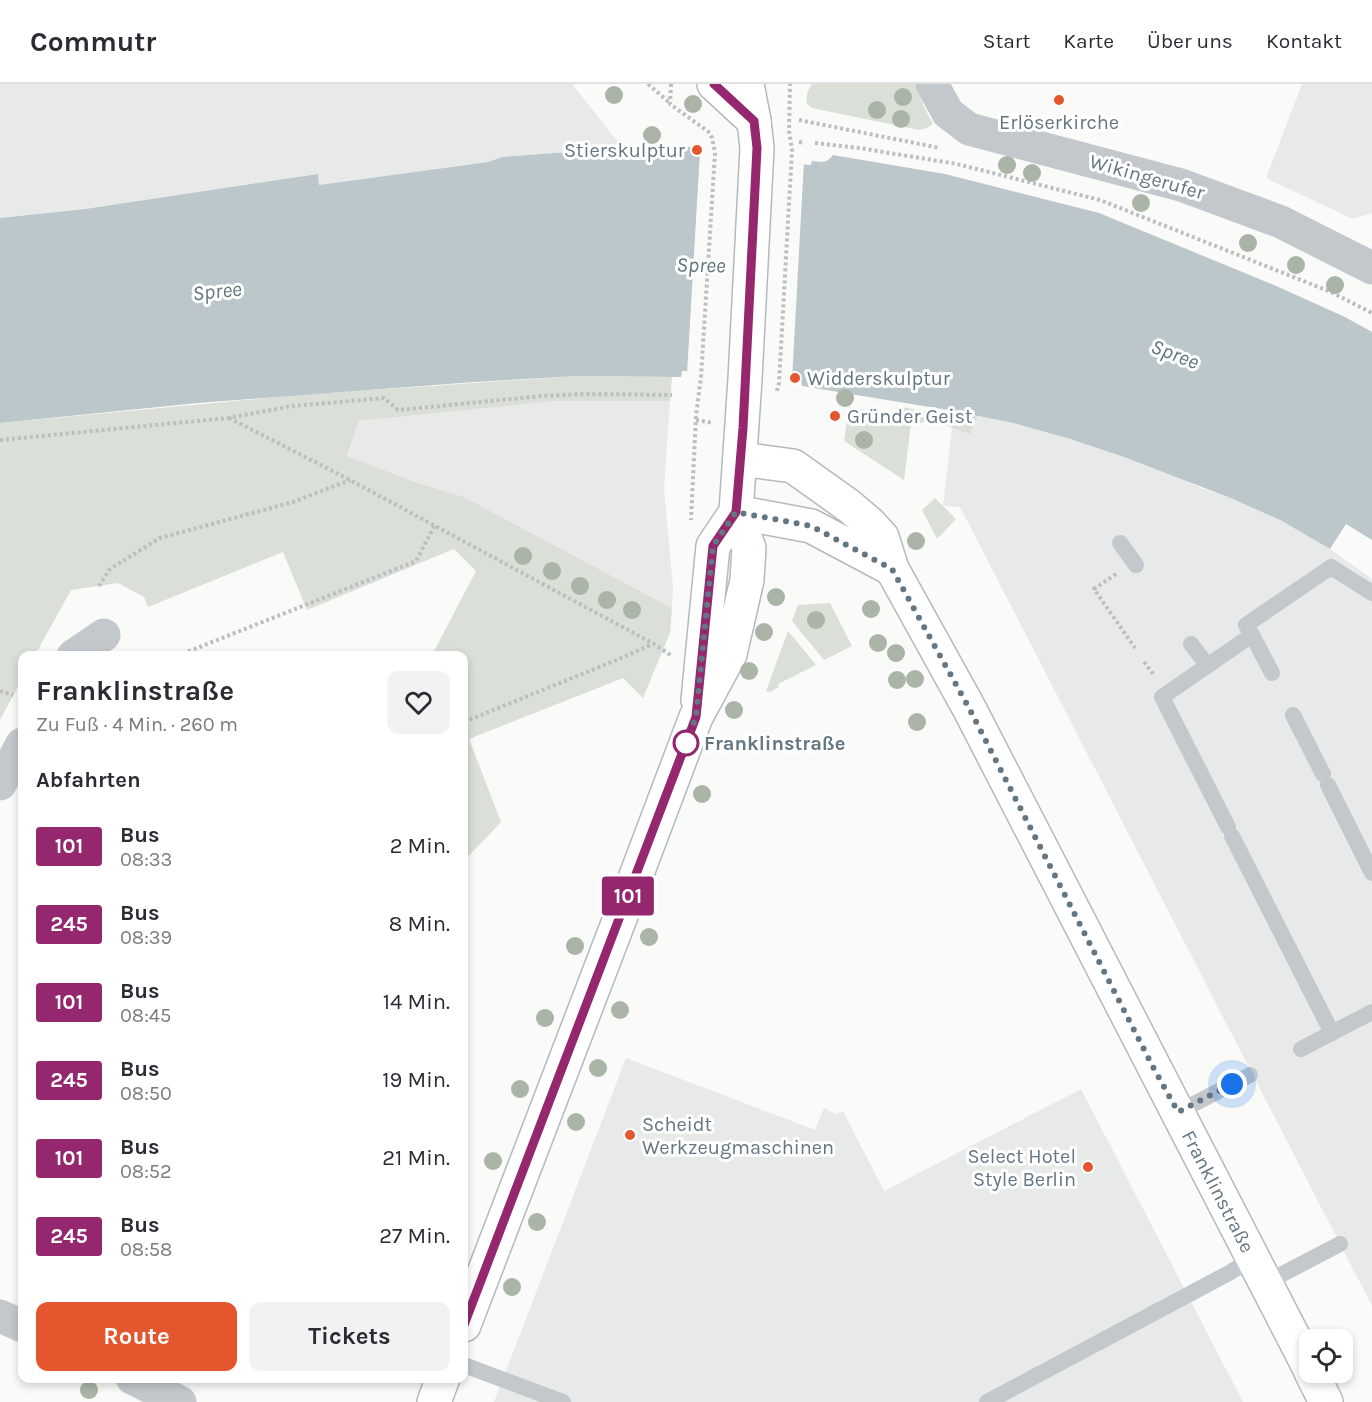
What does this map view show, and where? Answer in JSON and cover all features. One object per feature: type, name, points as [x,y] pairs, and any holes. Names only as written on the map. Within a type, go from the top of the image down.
[{"type":"main road","points":[[714,84],[756,135]]},
{"type":"main road","points":[[468,1315],[696,717],[730,654],[747,580],[749,548],[736,512],[741,459],[756,135],[747,84]]},
{"type":"main road","name":"Franklinstraße","points":[[741,459],[794,466],[849,506],[882,537],[892,569],[969,708],[1299,1349]]},
{"type":"main road","points":[[736,512],[811,526],[892,569]]},
{"type":"main road","points":[[434,1402],[441,1383]]},
{"type":"main road","name":"Franklinstraße","points":[[1316,1383],[1326,1402]]},
{"type":"street","name":"Wikingerufer","points":[[932,84],[948,113],[969,129],[1181,185],[1281,222],[1372,268]]},
{"type":"street","points":[[80,651],[104,635]]},
{"type":"street","points":[[0,784],[18,751]]},
{"type":"street","points":[[0,1316],[18,1324]]},
{"type":"street","points":[[142,1383],[180,1402]]},
{"type":"lane","points":[[1120,543],[1135,563]]},
{"type":"lane","points":[[1272,673],[1246,625],[1331,567],[1372,593]]},
{"type":"lane","points":[[1252,635],[1162,697],[1332,1033]]},
{"type":"lane","points":[[1191,644],[1207,665]]},
{"type":"lane","points":[[1293,716],[1372,873]]},
{"type":"lane","points":[[1301,1049],[1372,1012]]},
{"type":"lane","points":[[1178,1112],[1250,1075]]},
{"type":"lane","points":[[987,1402],[1229,1273],[1259,1271],[1340,1244]]},
{"type":"lane","points":[[468,1366],[563,1402]]},
{"type":"path","points":[[648,84],[670,104],[710,133],[715,147],[701,377],[696,420],[691,531]]},
{"type":"path","points":[[670,104],[671,84]]},
{"type":"path","points":[[779,383],[792,150],[789,131],[790,84]]},
{"type":"path","points":[[681,111],[689,110]]},
{"type":"path","points":[[799,120],[950,150]]},
{"type":"path","points":[[799,142],[805,142]]},
{"type":"path","points":[[815,143],[957,164],[1100,200],[1331,292],[1372,313]]},
{"type":"path","points":[[0,440],[228,418],[293,406],[384,398],[398,410],[542,396],[672,395]]},
{"type":"path","points":[[228,418],[435,525],[654,644],[672,657]]},
{"type":"path","points":[[696,420],[704,421]]},
{"type":"path","points":[[99,586],[110,569],[160,538],[293,502],[350,480]]},
{"type":"path","points":[[190,651],[416,561],[435,525]]},
{"type":"path","points":[[1135,563],[1094,589],[1135,648]]},
{"type":"path","points":[[468,720],[654,644]]},
{"type":"path","points":[[0,691],[13,695]]},
{"type":"shaded area","points":[[0,84],[572,84],[623,148],[502,157],[488,162],[319,185],[317,174],[85,209],[0,218]]},
{"type":"shaded area","points":[[812,84],[915,84],[933,124],[919,130],[812,108],[807,104],[807,98]]},
{"type":"shaded area","points":[[1302,84],[1372,84],[1372,213],[1353,219],[1266,178]]},
{"type":"shaded area","points":[[577,376],[672,377],[670,401],[556,401],[359,421],[347,456],[412,481],[464,497],[672,608],[670,633],[643,698],[623,678],[469,739],[501,822],[468,857],[468,651],[434,651],[476,571],[454,549],[307,610],[283,552],[148,607],[144,597],[118,583],[71,590],[37,651],[18,651],[18,686],[0,720],[0,423],[298,395]]},
{"type":"shaded area","points":[[556,401],[670,401],[664,488],[673,588],[672,608],[464,497],[347,457],[359,421]]},
{"type":"shaded area","points":[[897,406],[953,417],[954,411],[977,416],[970,434],[934,421],[911,424],[904,480],[844,441],[849,407],[895,415]]},
{"type":"shaded area","points":[[954,411],[1013,423],[1069,439],[1124,457],[1233,499],[1282,521],[1330,549],[1372,579],[1372,1306],[960,507],[943,506]]},
{"type":"shaded area","points":[[935,498],[956,519],[937,539],[922,510]]},
{"type":"shaded area","points":[[830,603],[852,646],[824,660],[792,621],[798,605]]},
{"type":"shaded area","points":[[788,631],[816,665],[778,684],[779,687],[770,692],[766,691]]},
{"type":"shaded area","points":[[626,1058],[815,1130],[824,1108],[836,1114],[843,1111],[884,1191],[1081,1089],[1243,1402],[494,1402]]},
{"type":"water","name":"Spree","points":[[625,145],[693,147],[694,154],[811,165],[812,161],[826,161],[833,155],[945,174],[1099,213],[1274,285],[1345,317],[1372,332],[1372,540],[1346,524],[1330,549],[1282,521],[1233,499],[1070,439],[1013,423],[954,411],[802,386],[801,377],[682,371],[681,377],[577,376],[198,403],[0,423],[0,218],[85,209],[318,174],[319,185],[488,162],[502,157],[623,148]]},
{"type":"pier","points":[[700,151],[804,161],[792,380],[687,374]]},
{"type":"bus line","name":"101","points":[[468,1315],[696,717],[713,546],[736,512],[743,428],[757,148],[754,121],[714,84]]},
{"type":"place","name":"Erlöserkirche","points":[[1059,100]]},
{"type":"place","name":"Stierskulptur","points":[[697,150]]},
{"type":"place","name":"Widderskulptur","points":[[795,378]]},
{"type":"place","name":"Gründer Geist","points":[[835,416]]},
{"type":"place","name":"Franklinstraße","points":[[686,743]]},
{"type":"place","name":"Scheidt Werkzeugmaschinen","points":[[630,1135]]},
{"type":"place","name":"Select Hotel Style Berlin","points":[[1088,1167]]},
{"type":"route","points":[[686,743],[696,717],[713,546],[736,512],[811,526],[892,569],[969,708],[1178,1112],[1232,1084]]}]
